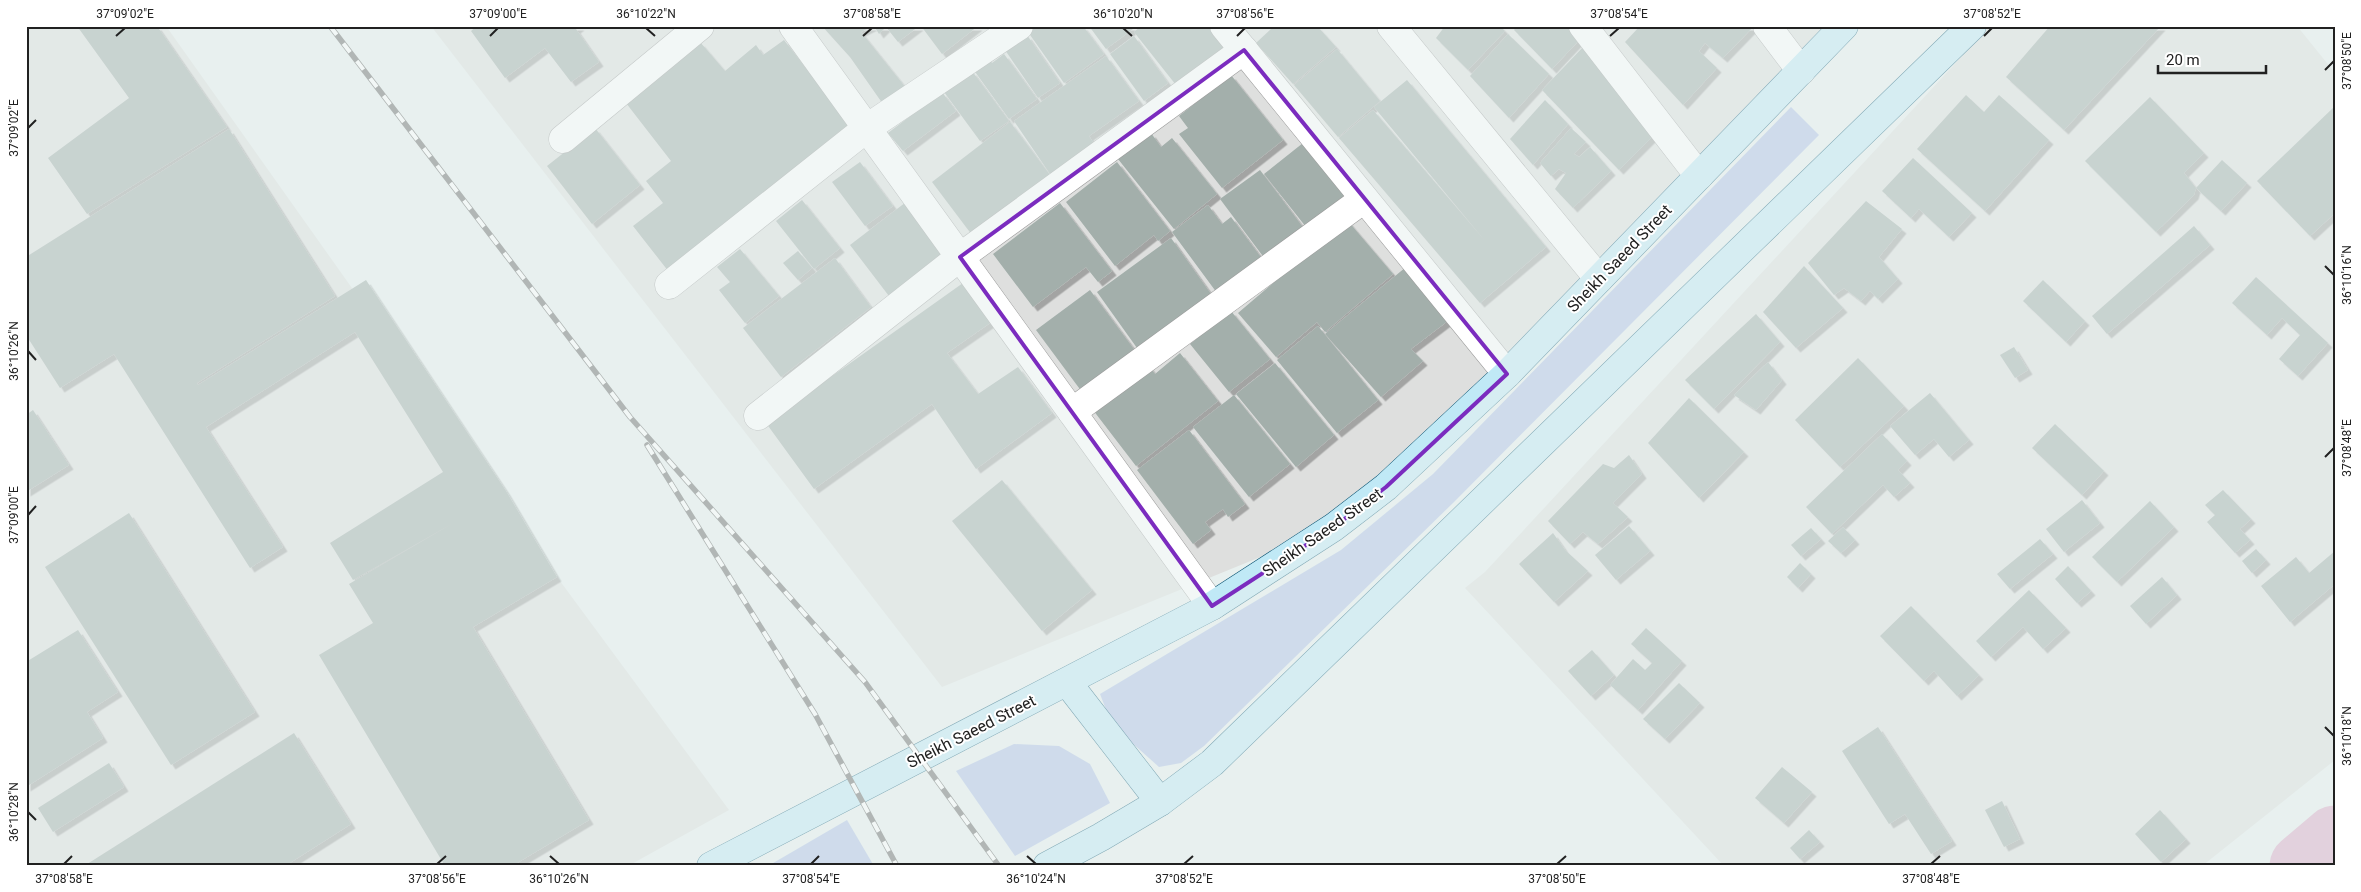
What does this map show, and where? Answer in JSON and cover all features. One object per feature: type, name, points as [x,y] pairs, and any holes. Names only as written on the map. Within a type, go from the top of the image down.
[{"type":"main road","name":"Sheikh Saeed Street","points":[[711,866],[1212,606],[1334,527],[1386,487],[1507,374],[1844,26]]},
{"type":"main road","points":[[1047,866],[1101,838],[1160,802],[1220,756],[1972,26]]},
{"type":"main road","points":[[1067,682],[1160,802]]},
{"type":"street","points":[[563,139],[700,26]]},
{"type":"street","points":[[794,26],[1212,606]]},
{"type":"street","points":[[669,285],[867,128],[1019,26]]},
{"type":"street","points":[[1224,26],[1507,374]]},
{"type":"street","points":[[1391,26],[1598,279]]},
{"type":"street","points":[[1584,26],[1699,176]]},
{"type":"street","points":[[1767,26],[1801,71]]},
{"type":"street","points":[[758,416],[960,257],[1244,50]]},
{"type":"street","points":[[1072,412],[1364,199]]},
{"type":"highlighted area","points":[[1244,50],[1507,374],[1386,487],[1334,527],[1212,606],[960,257]]},
{"type":"shaded area","points":[[26,26],[166,26],[557,577],[729,810],[628,866],[26,866]]},
{"type":"shaded area","points":[[431,26],[1846,26],[1334,527],[942,687]]},
{"type":"shaded area","points":[[1990,26],[2297,26],[2335,73],[2335,760],[2202,866],[1724,866],[1465,588],[1485,572]]},
{"type":"shaded area","points":[[1791,107],[1819,135],[1454,502],[1204,746],[1181,763],[1159,767],[1112,725],[1100,694],[1341,550],[1433,474]]},
{"type":"shaded area","points":[[1014,744],[1059,746],[1090,764],[1110,803],[1015,856],[956,771]]},
{"type":"shaded area","points":[[847,820],[874,866],[768,866]]},
{"type":"building","points":[[77,26],[157,26],[227,127],[87,214],[48,158],[129,98]]},
{"type":"building","points":[[477,26],[580,26],[576,29],[599,62],[571,82],[545,48],[505,78],[471,31]]},
{"type":"building","points":[[822,26],[873,26],[861,32],[906,88],[885,107],[850,57]]},
{"type":"building","points":[[874,26],[919,26],[898,42],[886,27],[879,34]]},
{"type":"building","points":[[921,26],[978,26],[942,54]]},
{"type":"building","points":[[1037,26],[1083,26],[1104,54],[1064,83],[1028,32]]},
{"type":"building","points":[[1089,26],[1137,26],[1106,49]]},
{"type":"building","points":[[1141,26],[1211,26],[1227,46],[1176,85],[1134,32]]},
{"type":"building","points":[[1274,26],[1317,26],[1336,47],[1293,84],[1256,43]]},
{"type":"building","points":[[1445,26],[1500,26],[1505,31],[1468,70],[1436,38]]},
{"type":"building","points":[[1517,26],[1576,26],[1583,36],[1552,69],[1514,30]]},
{"type":"building","points":[[1640,26],[1754,26],[1723,58],[1705,43],[1699,51],[1717,68],[1683,105],[1625,42]]},
{"type":"building","points":[[2050,26],[2161,26],[2064,130],[2006,77]]},
{"type":"building","points":[[1508,34],[1549,74],[1509,118],[1470,76]]},
{"type":"building","points":[[1027,35],[1060,83],[1038,98],[1005,50]]},
{"type":"building","points":[[1134,36],[1168,83],[1144,101],[1110,54]]},
{"type":"building","points":[[784,40],[852,128],[669,272],[633,226],[663,203],[646,181],[671,161],[626,103],[700,42],[725,71],[756,45],[763,55]]},
{"type":"building","points":[[1584,46],[1656,133],[1619,170],[1542,90]]},
{"type":"building","points":[[1337,49],[1380,101],[1338,137],[1294,85]]},
{"type":"building","points":[[1004,54],[1037,99],[1009,119],[973,69],[989,58],[992,63]]},
{"type":"building","points":[[1106,56],[1139,101],[1089,136],[1094,144],[1050,174],[1014,121]]},
{"type":"building","points":[[972,71],[1009,121],[980,141],[944,92]]},
{"type":"building","points":[[1231,75],[1283,140],[1222,188],[1179,134],[1188,128],[1179,116]]},
{"type":"building","points":[[1407,80],[1546,247],[1480,303],[1339,138],[1373,110],[1486,242],[1374,107]]},
{"type":"building","points":[[942,92],[956,111],[903,151],[888,133]]},
{"type":"building","points":[[1966,95],[1984,112],[1999,95],[2049,140],[1985,211],[1917,149]]},
{"type":"building","points":[[2150,97],[2204,153],[2184,173],[2196,188],[2194,195],[2156,232],[2085,161]]},
{"type":"building","points":[[1545,100],[1568,124],[1533,165],[1510,139]]},
{"type":"building","points":[[2335,106],[2335,213],[2310,236],[2257,181]]},
{"type":"building","points":[[1010,122],[1050,175],[972,235],[932,182]]},
{"type":"building","points":[[595,128],[640,185],[592,224],[547,166]]},
{"type":"building","points":[[1571,128],[1586,142],[1574,154],[1579,157],[1590,147],[1611,171],[1573,208],[1555,189],[1566,173],[1559,169],[1551,176],[1540,163]]},
{"type":"building","points":[[229,129],[335,296],[197,383],[198,385],[366,280],[506,491],[557,577],[473,627],[589,820],[512,866],[445,866],[319,655],[373,623],[349,584],[455,522],[353,580],[330,543],[443,472],[355,332],[206,427],[283,547],[250,568],[114,354],[60,388],[26,335],[26,257]]},
{"type":"building","points":[[1151,133],[1161,147],[1172,138],[1217,194],[1174,229],[1118,159]]},
{"type":"building","points":[[1303,143],[1349,202],[1310,232],[1264,174]]},
{"type":"building","points":[[1913,158],[1972,213],[1949,237],[1919,209],[1911,218],[1882,191]]},
{"type":"building","points":[[2222,160],[2247,183],[2221,211],[2196,188]]},
{"type":"building","points":[[860,162],[893,206],[865,226],[832,182]]},
{"type":"building","points":[[1117,162],[1170,231],[1158,241],[1154,235],[1115,266],[1066,202]]},
{"type":"building","points":[[1260,170],[1305,230],[1265,259],[1220,199]]},
{"type":"building","points":[[910,199],[951,254],[892,300],[850,245]]},
{"type":"building","points":[[802,200],[840,248],[814,269],[776,221]]},
{"type":"building","points":[[1866,201],[1902,229],[1879,257],[1898,279],[1878,299],[1870,291],[1861,301],[1844,288],[1834,295],[1808,263]]},
{"type":"building","points":[[1060,203],[1112,271],[1098,282],[1086,267],[1033,307],[993,254]]},
{"type":"building","points":[[1208,205],[1222,224],[1231,217],[1263,260],[1217,293],[1172,232]]},
{"type":"building","points":[[1347,220],[1393,274],[1325,332],[1317,322],[1276,357],[1238,313]]},
{"type":"building","points":[[2194,226],[2210,245],[2107,334],[2092,316]]},
{"type":"building","points":[[1171,238],[1211,294],[1137,348],[1097,292]]},
{"type":"building","points":[[740,249],[779,296],[745,323],[719,290],[730,282],[717,267]]},
{"type":"building","points":[[798,251],[812,268],[798,280],[783,263]]},
{"type":"building","points":[[835,258],[871,307],[781,377],[743,328]]},
{"type":"building","points":[[1804,266],[1843,308],[1796,348],[1763,312]]},
{"type":"building","points":[[1406,267],[1449,320],[1411,349],[1423,361],[1381,397],[1325,334]]},
{"type":"building","points":[[2256,277],[2328,343],[2298,376],[2279,359],[2300,335],[2282,318],[2267,335],[2232,303]]},
{"type":"building","points":[[2043,280],[2085,321],[2066,342],[2023,301]]},
{"type":"building","points":[[963,283],[990,323],[947,353],[978,394],[1018,367],[1052,413],[976,469],[932,404],[814,489],[766,423]]},
{"type":"building","points":[[1090,290],[1136,352],[1082,392],[1036,330]]},
{"type":"building","points":[[1231,311],[1270,359],[1229,392],[1190,344]]},
{"type":"building","points":[[1756,314],[1780,342],[1714,409],[1685,380]]},
{"type":"building","points":[[1318,326],[1378,400],[1337,433],[1277,360]]},
{"type":"building","points":[[2014,347],[2028,370],[2015,378],[2000,355]]},
{"type":"building","points":[[1180,353],[1218,401],[1136,466],[1093,410],[1149,366],[1155,374]]},
{"type":"building","points":[[1858,358],[1904,406],[1840,467],[1795,420]]},
{"type":"building","points":[[1768,362],[1782,380],[1756,410],[1734,395]]},
{"type":"building","points":[[1275,363],[1334,435],[1296,467],[1236,394]]},
{"type":"building","points":[[1930,393],[1969,440],[1949,457],[1934,439],[1915,455],[1890,426]]},
{"type":"building","points":[[1234,395],[1290,464],[1249,497],[1193,427]]},
{"type":"building","points":[[1689,398],[1744,452],[1699,498],[1648,443]]},
{"type":"building","points":[[33,410],[69,465],[26,492],[26,415]]},
{"type":"building","points":[[2055,424],[2104,471],[2082,495],[2032,448]]},
{"type":"building","points":[[1189,430],[1245,504],[1228,517],[1223,509],[1205,522],[1211,530],[1193,544],[1137,470]]},
{"type":"building","points":[[1882,434],[1907,461],[1898,470],[1910,483],[1894,497],[1883,485],[1832,534],[1806,507]]},
{"type":"building","points":[[1629,455],[1642,474],[1613,503],[1628,517],[1598,544],[1583,532],[1570,544],[1548,521],[1603,464],[1614,468]]},
{"type":"building","points":[[1002,480],[1092,590],[1042,631],[952,521]]},
{"type":"building","points":[[2223,490],[2251,519],[2240,529],[2250,540],[2235,553],[2207,522],[2215,515],[2205,505]]},
{"type":"building","points":[[2082,500],[2100,523],[2064,552],[2046,529]]},
{"type":"building","points":[[2150,501],[2174,527],[2117,582],[2092,557]]},
{"type":"building","points":[[129,513],[255,712],[171,765],[45,567]]},
{"type":"building","points":[[1629,526],[1650,551],[1616,580],[1595,555]]},
{"type":"building","points":[[1843,527],[1855,540],[1841,553],[1828,541]]},
{"type":"building","points":[[1811,528],[1821,539],[1801,556],[1791,545]]},
{"type":"building","points":[[1553,533],[1565,550],[1588,571],[1554,602],[1519,564]]},
{"type":"building","points":[[2040,539],[2053,554],[2010,589],[1997,574]]},
{"type":"building","points":[[2256,549],[2266,560],[2252,573],[2242,561]]},
{"type":"building","points":[[2335,551],[2335,584],[2290,622],[2261,586],[2296,557],[2309,573]]},
{"type":"building","points":[[1800,563],[1811,574],[1798,588],[1787,577]]},
{"type":"building","points":[[2068,566],[2091,591],[2077,603],[2055,579]]},
{"type":"building","points":[[2162,577],[2177,595],[2146,624],[2130,606]]},
{"type":"building","points":[[2029,590],[2066,628],[2043,649],[2023,627],[1991,657],[1976,641]]},
{"type":"building","points":[[1911,606],[1979,675],[1957,696],[1934,671],[1924,681],[1880,636]]},
{"type":"building","points":[[1646,628],[1682,661],[1638,710],[1610,685],[1633,659],[1645,670],[1652,663],[1631,644]]},
{"type":"building","points":[[78,630],[118,692],[87,712],[103,738],[26,787],[26,662]]},
{"type":"building","points":[[1592,650],[1614,675],[1591,696],[1568,671]]},
{"type":"building","points":[[1679,683],[1700,703],[1665,739],[1643,719]]},
{"type":"building","points":[[1878,727],[1952,841],[1931,854],[1905,814],[1889,824],[1842,751]]},
{"type":"building","points":[[294,733],[351,824],[285,866],[84,866]]},
{"type":"building","points":[[109,763],[124,787],[53,832],[38,808]]},
{"type":"building","points":[[1782,767],[1812,792],[1784,823],[1755,798]]},
{"type":"building","points":[[2002,801],[2020,839],[2004,847],[1985,810]]},
{"type":"building","points":[[2160,810],[2186,839],[2161,862],[2135,834]]},
{"type":"building","points":[[1809,830],[1820,842],[1800,859],[1790,848]]},
{"type":"waterway","points":[[2302,866],[2335,838]]},
{"type":"railway","points":[[330,26],[630,417],[865,682],[999,866]]},
{"type":"railway","points":[[647,445],[815,714],[897,866]]}]
